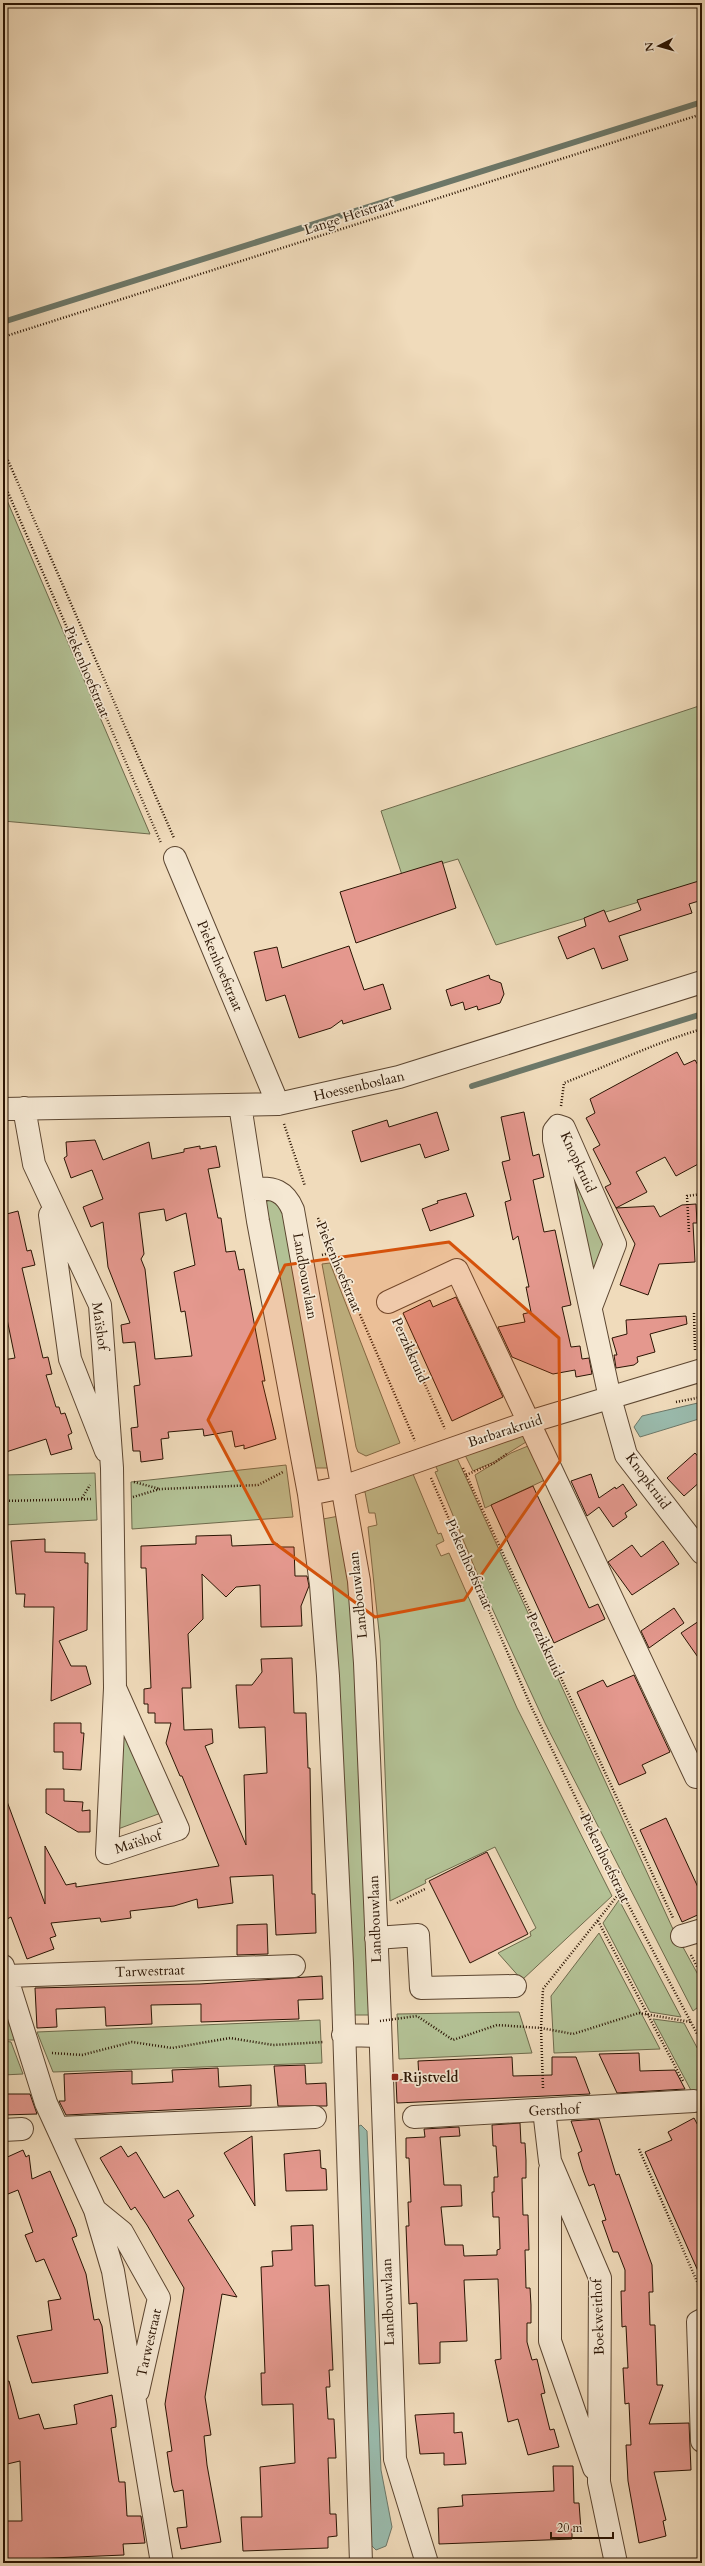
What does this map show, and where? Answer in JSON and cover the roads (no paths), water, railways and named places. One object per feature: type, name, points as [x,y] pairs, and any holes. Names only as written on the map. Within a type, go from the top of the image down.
[{"type":"street","name":"Piekenhoefstraat","points":[[175,858],[278,1104]]},
{"type":"street","name":"Hoessenboslaan","points":[[3,1109],[278,1104],[399,1077],[702,982]]},
{"type":"street","points":[[240,1105],[253,1189],[309,1494],[321,1585],[328,1676],[344,2040],[361,2563]]},
{"type":"street","name":"Maïshof","points":[[24,1108],[34,1164],[100,1305],[113,1501],[115,1688],[107,1852],[178,1830],[115,1688]]},
{"type":"street","name":"Knopkruid","points":[[591,1307],[615,1244],[564,1128],[558,1126],[554,1132],[554,1140],[610,1398],[626,1455],[702,1554]]},
{"type":"street","name":"Landbouwlaan","points":[[253,1189],[276,1189],[288,1199],[293,1210],[359,1581],[365,1662],[380,2028],[395,2458],[426,2563]]},
{"type":"street","name":"Maïshof","points":[[48,1194],[70,1360],[112,1468]]},
{"type":"street","name":"Perzikkruid","points":[[388,1302],[457,1270],[696,1777]]},
{"type":"street","name":"Barbarakruid","points":[[309,1494],[343,1487],[422,1458],[529,1422],[699,1371]]},
{"type":"street","points":[[376,1938],[418,1935],[421,1988],[515,1986]]},
{"type":"street","name":"Tarwestraat","points":[[162,2563],[113,2271],[95,2210],[59,2128],[46,2103],[5,1971],[294,1966]]},
{"type":"street","points":[[344,2040],[380,2028]]},
{"type":"street","name":"Gersthof","points":[[414,2117],[694,2101]]},
{"type":"street","name":"Boekweithof","points":[[544,2110],[550,2161],[550,2341],[599,2482],[616,2563]]},
{"type":"street","points":[[59,2128],[315,2117]]},
{"type":"street","name":"Boekweithof","points":[[550,2161],[600,2278],[599,2482]]},
{"type":"street","name":"Tarwestraat","points":[[95,2210],[122,2232],[159,2298],[136,2401]]},
{"type":"street","points":[[702,2320],[698,2322],[702,2441]]},
{"type":"waterway","points":[[3,322],[702,102]]},
{"type":"waterway","points":[[472,1086],[702,1014]]},
{"type":"place","name":"Rijstveld","points":[[395,2077]]}]
